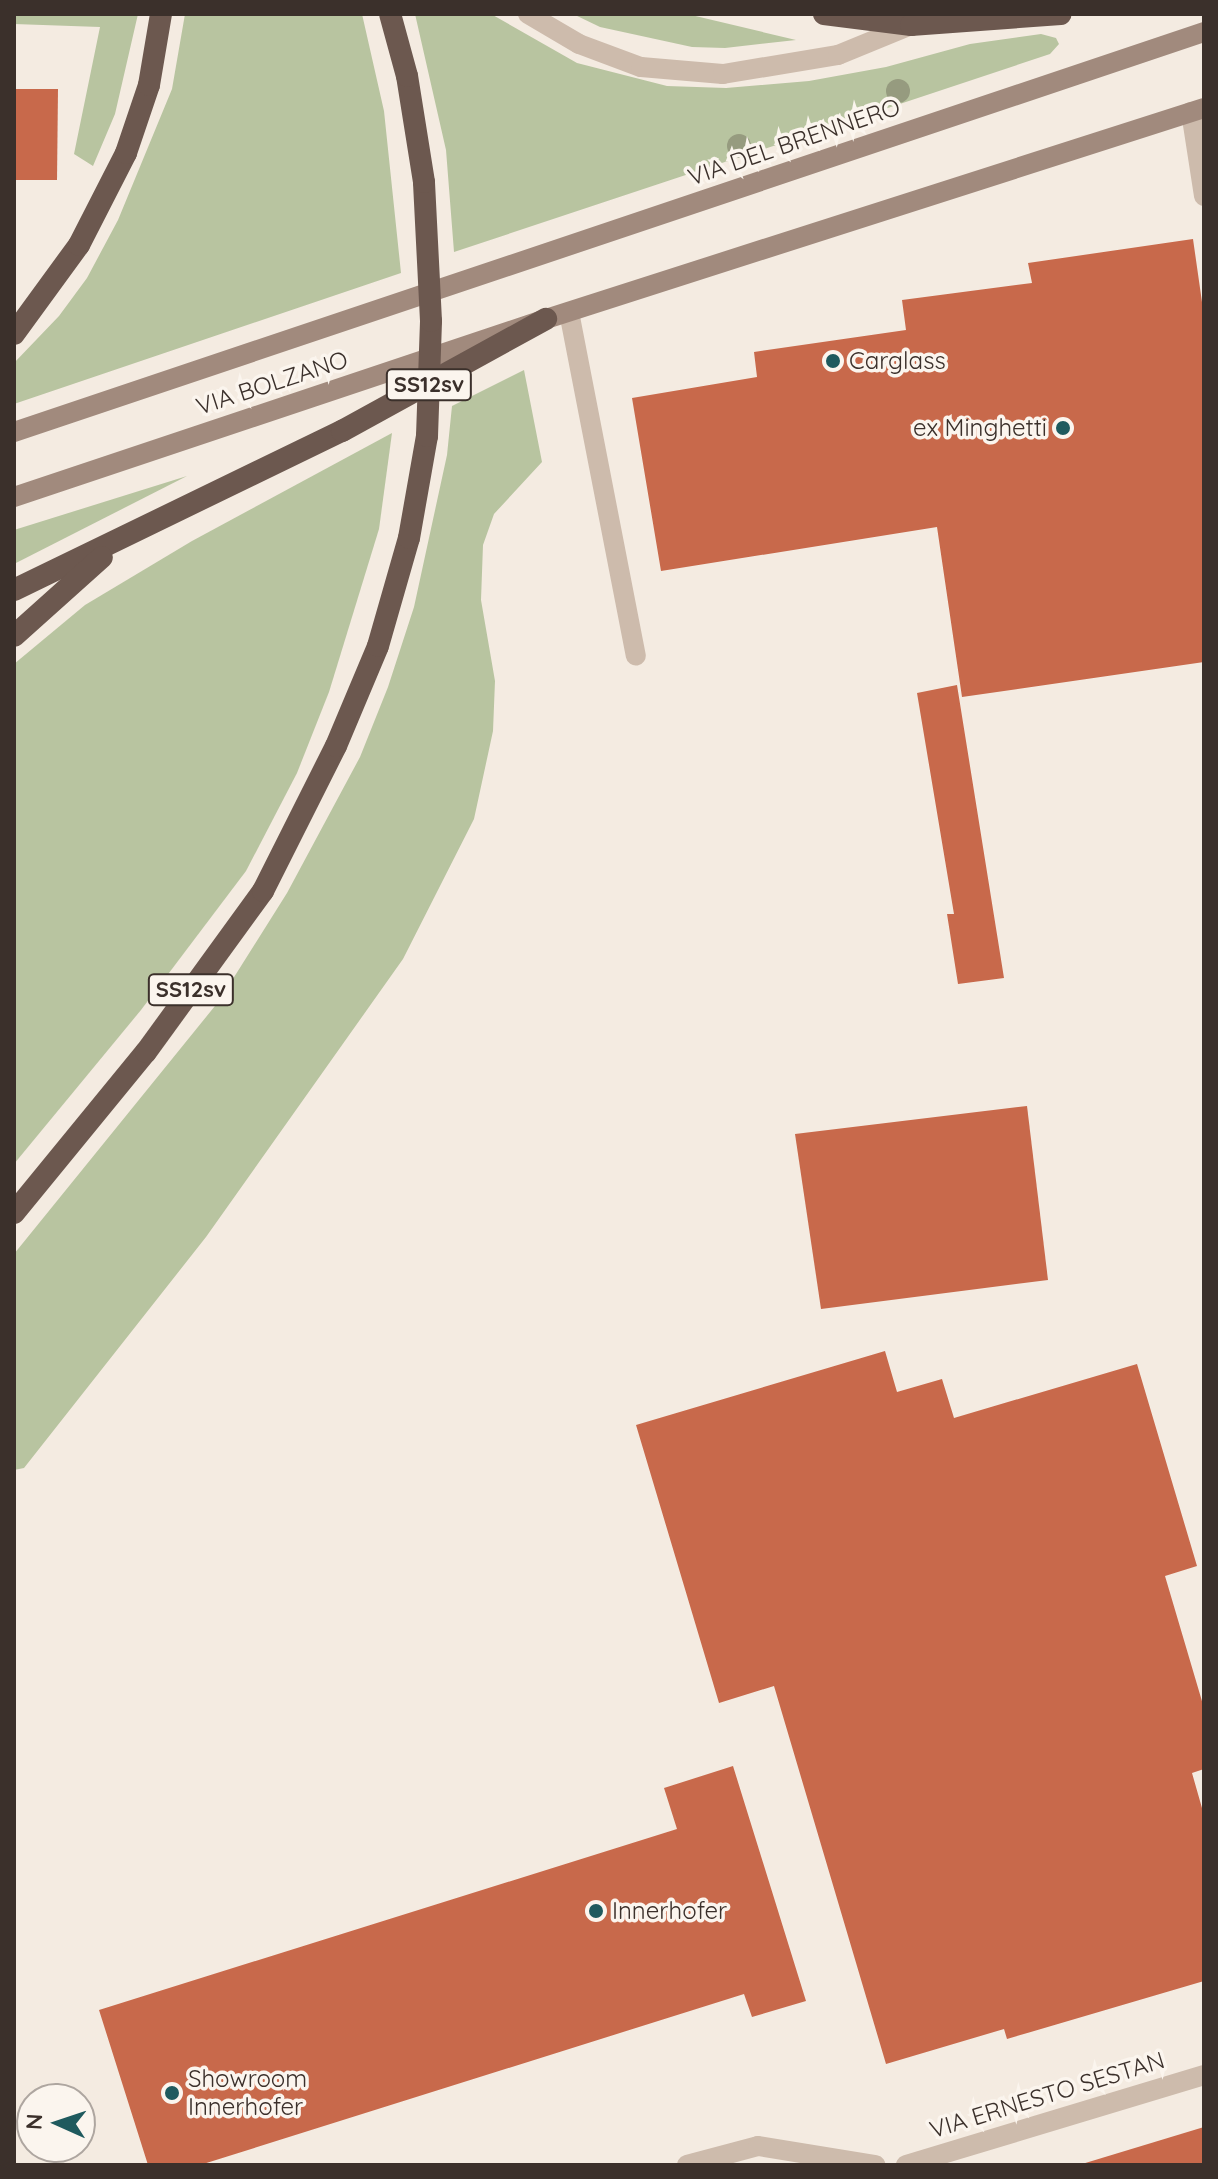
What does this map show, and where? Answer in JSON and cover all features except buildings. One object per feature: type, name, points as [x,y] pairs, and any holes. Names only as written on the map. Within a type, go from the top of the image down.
[{"type":"highway","points":[[14,334],[79,245],[126,153],[149,85],[161,14]]},
{"type":"highway","name":"SS12sv","points":[[14,1213],[146,1052],[263,891],[336,746],[378,646],[409,538],[427,436],[431,321],[424,182],[407,76],[390,14]]},
{"type":"highway","points":[[824,14],[911,25],[1061,14]]},
{"type":"highway","name":"SS12sv","points":[[14,590],[342,431],[546,319]]},
{"type":"highway","name":"SS12sv","points":[[14,636],[121,540]]},
{"type":"main road","name":"VIA DEL BRENNERO","points":[[401,302],[1204,32]]},
{"type":"main road","points":[[546,319],[1198,110]]},
{"type":"main road","name":"VIA BOLZANO","points":[[14,432],[401,302]]},
{"type":"main road","name":"VIA BOLZANO","points":[[14,497],[546,319]]},
{"type":"street","points":[[528,14],[579,44],[641,67],[723,74],[838,55],[911,25]]},
{"type":"street","points":[[1198,110],[1204,196]]},
{"type":"street","points":[[569,312],[636,656]]},
{"type":"street","name":"VIA ERNESTO SESTAN","points":[[906,2165],[1204,2075]]},
{"type":"street","points":[[687,2165],[758,2146],[875,2165]]},
{"type":"green space","points":[[14,14],[138,14],[115,114],[93,166],[74,154],[100,27],[14,24]]},
{"type":"green space","points":[[185,14],[362,14],[384,111],[401,273],[14,404],[14,363],[59,316],[87,278],[118,220],[172,89]]},
{"type":"green space","points":[[415,14],[491,14],[577,63],[667,86],[726,88],[809,81],[886,67],[970,44],[1041,34],[1056,38],[1059,44],[1050,54],[454,252],[446,150]]},
{"type":"green space","points":[[573,14],[687,14],[796,40],[725,48],[692,47],[600,27]]},
{"type":"green space","points":[[524,370],[542,462],[494,514],[483,545],[481,600],[495,681],[493,731],[474,819],[403,959],[206,1237],[24,1468],[14,1470],[14,1254],[219,1001],[287,893],[360,757],[388,687],[414,607],[447,455],[452,406]]},
{"type":"green space","points":[[392,433],[379,529],[329,692],[297,773],[246,871],[141,1010],[14,1164],[14,664],[85,605],[192,541]]},
{"type":"green space","points":[[187,476],[14,564],[14,530]]},
{"type":"place","name":"Carglass","points":[[833,361]]},
{"type":"place","name":"ex Minghetti","points":[[1063,428]]},
{"type":"place","name":"Innerhofer","points":[[596,1911]]},
{"type":"place","name":"Showroom Innerhofer","points":[[172,2093]]}]
